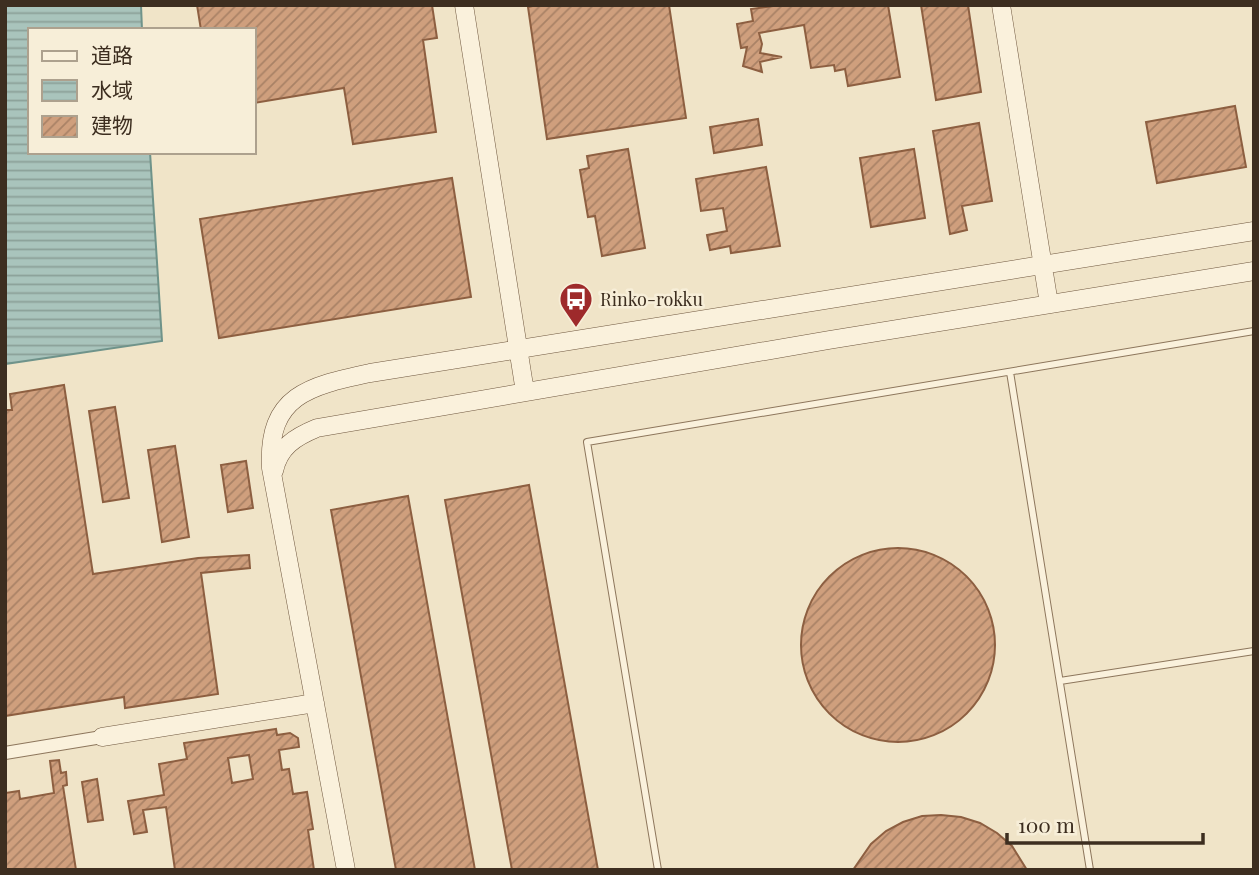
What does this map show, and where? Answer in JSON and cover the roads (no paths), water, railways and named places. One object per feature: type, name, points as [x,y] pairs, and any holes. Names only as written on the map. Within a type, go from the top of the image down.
[{"type":"street","points":[[464,5],[525,392]]},
{"type":"street","points":[[1001,5],[1049,303]]},
{"type":"street","points":[[346,870],[270,450],[273,431],[281,413],[296,398],[317,387],[370,373],[1254,231]]},
{"type":"street","points":[[273,477],[280,453],[301,434],[317,428],[1049,303],[1254,271]]},
{"type":"street","points":[[5,753],[315,703]]},
{"type":"lane","points":[[658,870],[587,442],[1254,331]]},
{"type":"lane","points":[[1010,372],[1090,870]]},
{"type":"lane","points":[[1060,681],[1254,652]]},
{"type":"water","points":[[5,5],[141,5],[142,28],[28,28],[28,154],[150,154],[162,341],[5,364]]},
{"type":"place","name":"Rinko-rokku","points":[[576,329]]}]
